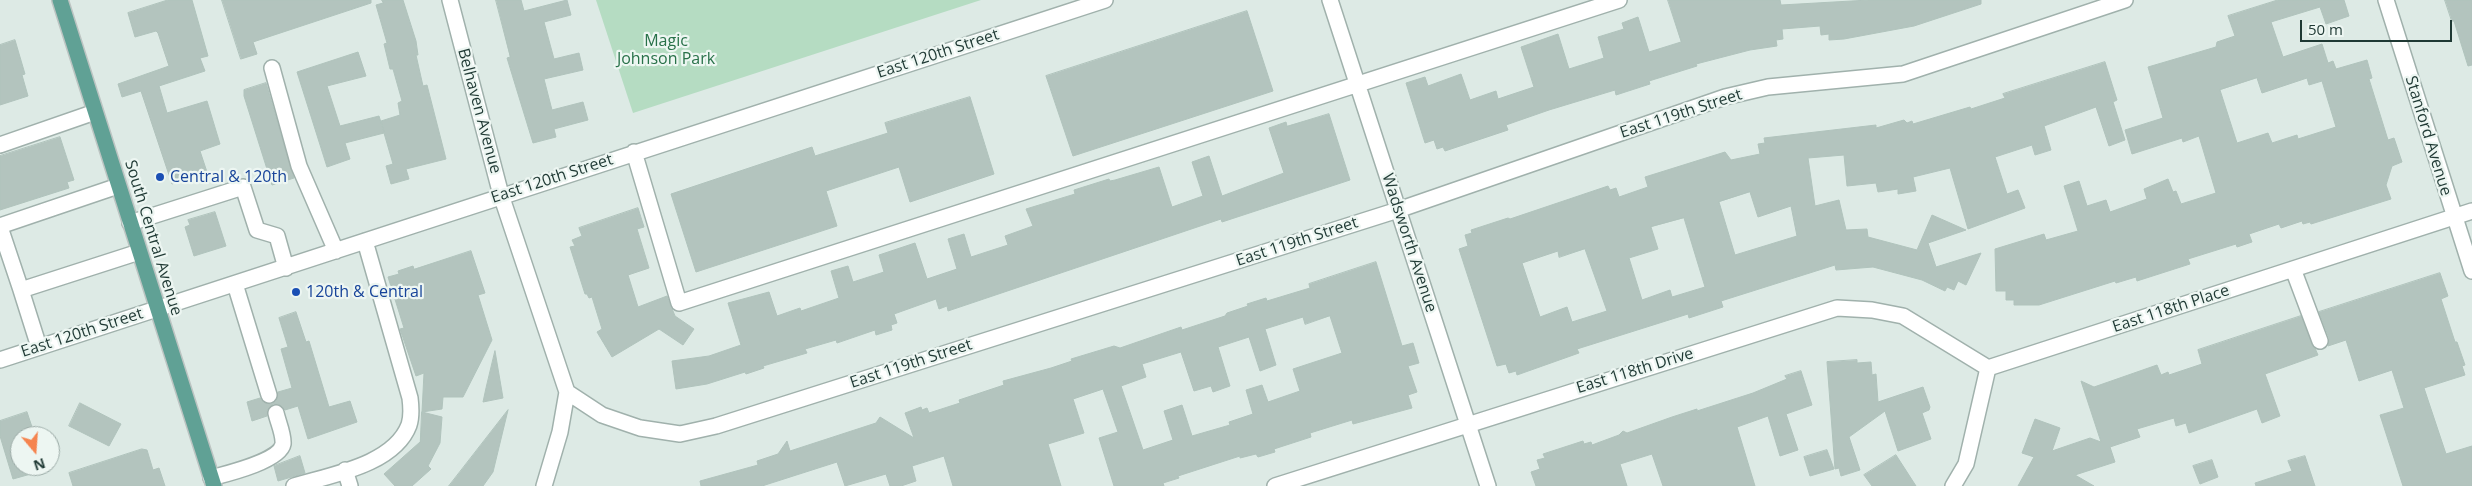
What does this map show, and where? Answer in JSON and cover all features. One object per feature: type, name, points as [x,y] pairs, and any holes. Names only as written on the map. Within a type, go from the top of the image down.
[{"type":"main road","name":"South Central Avenue","points":[[60,0],[212,482]]},
{"type":"street","name":"Belhaven Avenue","points":[[450,0],[501,196],[567,392]]},
{"type":"street","name":"East 120th Street","points":[[0,360],[1105,0]]},
{"type":"street","name":"Wadsworth Avenue","points":[[1330,0],[1488,486]]},
{"type":"street","points":[[634,152],[679,303],[1619,0]]},
{"type":"street","name":"East 119th Street","points":[[567,392],[602,415],[640,428],[680,434],[716,426],[1398,210],[1725,98],[1768,87],[1903,74],[2125,0]]},
{"type":"street","name":"Stanford Avenue","points":[[2386,0],[2453,217],[2472,271]]},
{"type":"street","points":[[272,68],[299,166],[336,251]]},
{"type":"street","points":[[0,145],[95,112]]},
{"type":"street","points":[[39,347],[0,226],[118,186]]},
{"type":"street","points":[[130,223],[243,187],[257,230],[277,236],[286,268]]},
{"type":"street","name":"East 118th Place","points":[[1988,368],[2472,211]]},
{"type":"street","points":[[294,486],[366,464],[383,455],[396,444],[410,423],[410,398],[365,242]]},
{"type":"street","points":[[21,290],[139,252]]},
{"type":"street","points":[[2293,269],[2320,341]]},
{"type":"street","points":[[235,284],[269,395]]},
{"type":"street","name":"East 118th Drive","points":[[1275,486],[1836,308],[1872,310],[1902,316],[1988,368]]},
{"type":"street","points":[[1953,486],[1966,464],[1988,368]]},
{"type":"street","points":[[544,486],[560,432],[567,392]]},
{"type":"street","points":[[212,482],[261,462],[279,452],[283,443],[276,413]]},
{"type":"street","points":[[345,470],[350,486]]},
{"type":"green space","name":"Magic Johnson Park","points":[[596,0],[981,0],[633,113]]},
{"type":"building","points":[[168,0],[192,0],[208,56],[200,58],[205,71],[159,86],[167,113],[207,101],[220,144],[200,151],[207,172],[172,184],[141,91],[122,97],[118,84],[169,66],[158,33],[156,31],[135,37],[128,13]]},
{"type":"building","points":[[222,0],[371,0],[371,3],[253,42],[257,54],[241,59]]},
{"type":"building","points":[[382,0],[403,0],[416,41],[418,55],[416,55],[423,86],[427,85],[446,159],[406,169],[409,179],[391,184],[386,166],[393,164],[384,133],[345,143],[350,159],[327,167],[297,72],[358,52],[366,76],[327,86],[340,126],[379,116],[384,132],[381,121],[400,115],[398,103],[402,101],[393,69],[390,69],[384,44],[387,43],[376,5],[383,3]]},
{"type":"building","points":[[496,0],[521,0],[524,11],[567,0],[571,15],[544,22],[554,59],[579,53],[583,70],[544,79],[552,110],[583,102],[588,120],[554,129],[556,137],[533,143],[507,58],[510,57]]},
{"type":"building","points":[[1668,0],[1780,0],[1781,5],[1869,0],[1981,0],[1981,4],[1914,26],[1844,39],[1829,40],[1829,34],[1821,35],[1820,26],[1782,29],[1783,39],[1776,40],[1777,46],[1750,50],[1696,64],[1697,66],[1649,81],[1650,84],[1616,95],[1615,90],[1549,110],[1506,125],[1508,130],[1445,151],[1443,147],[1437,149],[1434,140],[1425,143],[1406,83],[1425,77],[1428,86],[1461,74],[1470,100],[1496,91],[1498,99],[1534,87],[1521,47],[1558,34],[1569,69],[1604,58],[1598,37],[1624,29],[1622,23],[1638,17],[1649,52],[1681,42]]},
{"type":"building","points":[[2278,0],[2344,0],[2349,16],[2326,24],[2320,7],[2271,22],[2283,57],[2322,44],[2328,63],[2333,61],[2336,69],[2367,60],[2372,78],[2369,79],[2388,140],[2394,138],[2402,162],[2392,166],[2386,185],[2391,199],[2311,224],[2310,222],[2303,224],[2302,221],[2281,228],[2279,224],[2249,234],[2252,242],[2237,247],[2236,244],[2188,259],[2190,264],[2137,281],[2136,277],[2116,283],[2115,281],[2039,305],[2014,305],[2014,300],[2006,300],[2006,291],[1996,291],[1995,249],[2044,234],[2046,240],[2078,231],[2064,186],[2079,181],[2087,206],[2106,200],[2110,212],[2147,199],[2144,189],[2168,179],[2173,192],[2176,191],[2181,204],[2216,193],[2199,136],[2183,142],[2182,138],[2132,154],[2125,130],[2163,118],[2148,67],[2216,47],[2217,42],[2235,36],[2228,16]],"holes":[[[2257,78],[2262,93],[2307,78],[2309,85],[2322,81],[2336,127],[2298,139],[2297,135],[2272,143],[2268,133],[2237,143],[2220,90]]]},
{"type":"building","points":[[2445,0],[2472,0],[2472,65],[2468,66],[2454,21],[2452,21]]},
{"type":"building","points":[[1247,11],[1273,91],[1073,156],[1046,76]]},
{"type":"building","points":[[15,40],[25,74],[22,75],[28,96],[0,105],[0,45]]},
{"type":"building","points":[[2105,62],[2117,100],[2113,102],[2125,140],[2109,146],[2096,107],[2044,126],[2051,150],[2035,155],[2032,145],[1995,157],[2007,194],[2018,190],[2025,208],[1968,229],[1950,168],[1913,177],[1916,191],[1898,194],[1898,189],[1878,192],[1876,183],[1847,186],[1844,155],[1808,158],[1815,206],[1839,200],[1846,230],[1867,229],[1868,237],[1917,250],[1932,215],[1966,230],[1928,243],[1936,267],[1981,253],[1966,285],[1958,281],[1954,290],[1947,287],[1945,291],[1922,280],[1873,267],[1836,270],[1835,265],[1721,301],[1723,307],[1689,318],[1688,314],[1577,349],[1579,353],[1517,375],[1516,371],[1509,373],[1506,364],[1497,366],[1459,249],[1468,246],[1465,235],[1472,233],[1471,230],[1608,186],[1610,190],[1616,188],[1619,197],[1648,187],[1645,177],[1725,152],[1731,160],[1760,154],[1758,144],[1765,143],[1764,138],[1876,125],[1876,128],[1904,120],[1907,123],[1912,121],[1913,124],[2005,98],[2003,94]],"holes":[[[1750,192],[1758,217],[1791,206],[1797,236],[1735,255],[1719,202]],[[1684,218],[1705,287],[1672,297],[1670,290],[1642,300],[1629,258],[1658,249],[1651,227]],[[1585,249],[1607,311],[1572,322],[1567,307],[1540,317],[1522,263],[1558,251],[1559,257]]]},
{"type":"building","points":[[266,83],[294,178],[272,185],[244,96],[244,90]]},
{"type":"building","points":[[970,97],[994,174],[910,202],[899,167],[826,191],[837,226],[696,272],[671,194],[812,147],[815,156],[888,133],[885,123]]},
{"type":"building","points":[[1329,114],[1350,180],[1222,222],[1221,219],[948,311],[947,306],[939,309],[936,299],[894,314],[897,323],[891,325],[892,330],[876,335],[875,330],[837,343],[836,340],[805,349],[807,353],[763,366],[764,368],[746,374],[745,372],[707,384],[676,389],[672,361],[709,356],[741,345],[728,303],[769,292],[777,316],[800,308],[801,311],[839,298],[831,271],[848,266],[853,282],[884,272],[879,255],[915,243],[927,279],[957,269],[948,239],[964,234],[971,257],[1008,245],[1005,236],[1033,226],[1026,209],[1075,194],[1074,190],[1159,167],[1172,207],[1203,196],[1192,162],[1209,156],[1222,196],[1284,173],[1269,128],[1286,122],[1287,126]]},
{"type":"building","points":[[60,137],[74,180],[67,182],[69,188],[0,210],[0,156]]},
{"type":"building","points":[[638,208],[644,227],[637,229],[649,268],[628,275],[638,307],[667,296],[675,316],[694,329],[683,345],[659,329],[612,357],[597,332],[602,329],[592,297],[589,298],[585,294],[570,247],[575,246],[572,240],[582,236],[579,228]]},
{"type":"building","points":[[215,212],[226,246],[194,256],[185,227],[190,225],[188,220]]},
{"type":"building","points":[[471,251],[485,293],[478,295],[492,340],[463,397],[443,397],[442,409],[422,412],[424,373],[416,376],[400,329],[404,328],[388,277],[399,274],[398,271],[413,266],[414,269]]},
{"type":"building","points":[[1376,262],[1402,346],[1413,343],[1419,363],[1408,366],[1417,392],[1408,395],[1412,408],[1353,424],[1352,420],[1310,433],[1311,437],[1274,449],[1275,452],[1258,457],[1256,454],[1240,458],[1240,456],[1178,476],[1179,478],[1163,483],[1164,486],[1114,486],[1099,438],[1118,432],[1103,389],[1073,399],[1084,433],[1048,444],[1061,486],[953,486],[944,456],[912,466],[916,481],[901,486],[890,486],[886,474],[845,486],[837,462],[762,486],[701,486],[700,481],[758,465],[757,461],[778,454],[787,441],[790,451],[876,423],[880,417],[914,438],[905,413],[921,407],[922,410],[927,408],[929,413],[960,403],[959,400],[1004,385],[1003,381],[1051,368],[1072,361],[1071,359],[1114,346],[1120,348],[1181,327],[1182,330],[1225,316],[1227,313],[1248,306],[1247,304],[1266,298],[1267,301],[1310,288],[1309,284]],"holes":[[[1330,316],[1342,353],[1293,369],[1300,391],[1268,402],[1262,385],[1246,390],[1253,414],[1229,422],[1230,425],[1192,436],[1182,405],[1164,411],[1173,440],[1143,450],[1121,386],[1146,377],[1142,364],[1181,352],[1194,391],[1211,386],[1213,392],[1230,386],[1218,347],[1249,337],[1260,371],[1276,365],[1265,329],[1303,317],[1305,324]]]},
{"type":"building","points":[[2440,273],[2448,296],[2441,299],[2455,342],[2457,342],[2465,365],[2462,366],[2465,375],[2424,388],[2446,454],[2472,446],[2472,486],[2403,486],[2380,415],[2404,408],[2392,370],[2359,381],[2346,340],[2328,346],[2329,338],[2319,312]]},
{"type":"building","points":[[296,312],[306,342],[309,341],[329,407],[350,401],[357,422],[308,439],[298,406],[285,410],[279,404],[273,404],[267,410],[267,416],[252,421],[247,402],[260,398],[263,402],[271,404],[276,401],[278,392],[292,388],[281,349],[288,347],[279,318]]},
{"type":"building","points":[[2301,316],[2318,355],[2265,374],[2280,416],[2262,423],[2257,409],[2189,433],[2186,423],[2176,426],[2174,418],[2137,429],[2140,437],[2110,447],[2115,462],[2075,475],[2094,486],[2018,486],[2034,457],[2022,453],[2035,419],[2060,428],[2052,451],[2090,438],[2101,442],[2081,381],[2094,387],[2157,365],[2161,375],[2168,372],[2169,375],[2202,364],[2198,350]]},
{"type":"building","points":[[495,351],[503,398],[483,402],[486,388]]},
{"type":"building","points":[[1857,360],[1857,363],[1871,362],[1872,375],[1876,374],[1878,402],[1923,387],[1930,407],[1929,410],[1922,413],[1931,439],[1898,451],[1885,411],[1849,437],[1860,470],[1841,476],[1839,468],[1835,469],[1827,362]]},
{"type":"building","points":[[1801,371],[1812,405],[1786,414],[1798,450],[1780,456],[1768,416],[1737,427],[1755,486],[1663,486],[1652,454],[1620,464],[1627,486],[1536,486],[1531,472],[1540,469],[1537,460],[1545,458],[1543,454],[1583,441],[1584,444],[1591,442],[1592,445],[1619,435],[1623,431],[1627,433],[1697,409],[1697,411],[1753,393],[1787,379],[1785,376]]},
{"type":"building","points":[[80,403],[121,424],[109,446],[69,426]]},
{"type":"building","points":[[508,410],[493,472],[483,486],[449,486]]},
{"type":"building","points":[[27,412],[32,426],[10,426],[10,469],[0,436],[0,421]]},
{"type":"building","points":[[422,412],[442,417],[440,443],[428,466],[431,469],[412,486],[395,486],[384,474],[420,442]]},
{"type":"building","points":[[142,449],[147,450],[153,470],[159,468],[165,486],[73,486],[69,473]]},
{"type":"building","points":[[1827,450],[1834,469],[1810,476],[1804,457]]},
{"type":"building","points":[[1896,455],[1916,486],[1872,486],[1864,475]]},
{"type":"building","points":[[300,456],[305,473],[278,481],[274,466]]},
{"type":"building","points":[[2305,456],[2315,486],[2256,486],[2255,483],[2292,471],[2288,461]]},
{"type":"building","points":[[2212,460],[2218,477],[2200,484],[2193,466]]},
{"type":"building","points":[[12,476],[24,476],[13,479]]},
{"type":"place","name":"Central & 120th","points":[[160,177]]},
{"type":"place","name":"120th & Central","points":[[296,292]]}]
